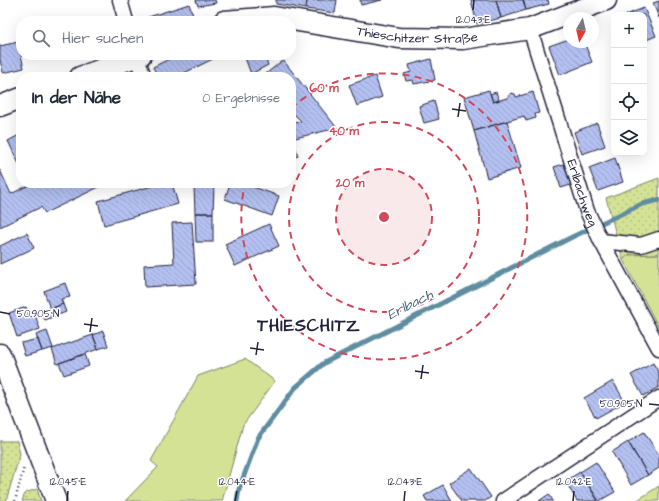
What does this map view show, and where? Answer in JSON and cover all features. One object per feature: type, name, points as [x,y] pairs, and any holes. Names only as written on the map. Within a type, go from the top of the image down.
[{"type":"main road","name":"Thieschitzer Straße","points":[[296,21],[399,38],[463,40],[530,29],[606,0]]},
{"type":"main road","points":[[94,72],[127,60]]},
{"type":"main road","points":[[0,106],[16,100]]},
{"type":"main road","points":[[0,354],[56,501]]},
{"type":"street","points":[[120,0],[125,16]]},
{"type":"street","name":"Erlbachweg","points":[[530,29],[587,211],[659,348]]},
{"type":"street","points":[[139,60],[143,72]]},
{"type":"street","points":[[599,236],[641,245],[659,238]]},
{"type":"street","points":[[502,501],[659,398]]},
{"type":"green space","points":[[659,178],[659,254],[628,255],[623,260],[606,198]]},
{"type":"green space","points":[[659,254],[659,328],[623,260],[628,255]]},
{"type":"green space","points":[[245,359],[275,381],[243,425],[222,501],[125,501],[158,467],[151,461],[198,376]]},
{"type":"green space","points":[[0,441],[17,441],[20,454],[6,501],[0,501]]},
{"type":"green space","points":[[659,486],[659,501],[636,501],[639,499]]},
{"type":"green space","points":[[37,489],[41,501],[22,501],[25,493]]},
{"type":"building","points":[[196,0],[215,0],[216,3],[198,6]]},
{"type":"building","points":[[276,0],[307,0],[306,9],[276,4]]},
{"type":"building","points":[[307,0],[337,0],[335,13],[306,9]]},
{"type":"building","points":[[360,0],[382,0],[361,5]]},
{"type":"building","points":[[471,0],[496,0],[501,18],[477,24]]},
{"type":"building","points":[[496,0],[523,0],[526,10],[501,18]]},
{"type":"building","points":[[523,0],[548,0],[549,4],[526,10]]},
{"type":"building","points":[[659,1],[659,18],[653,3]]},
{"type":"building","points":[[189,4],[193,16],[152,16]]},
{"type":"building","points":[[644,8],[646,12],[634,12]]},
{"type":"building","points":[[647,15],[656,36],[647,40]]},
{"type":"building","points":[[563,41],[563,48],[586,48],[592,62],[560,75],[549,46]]},
{"type":"building","points":[[16,42],[16,60],[22,60],[24,68],[3,73],[0,60],[0,46]]},
{"type":"building","points":[[431,59],[435,80],[414,84],[413,80],[406,81],[404,74],[411,72],[409,65]]},
{"type":"building","points":[[167,60],[211,60],[186,72],[156,72],[153,67]]},
{"type":"building","points":[[246,60],[266,60],[268,65],[255,72],[250,72]]},
{"type":"building","points":[[283,60],[293,72],[268,72]]},
{"type":"building","points":[[296,76],[337,128],[296,138],[296,122],[301,121],[296,116]]},
{"type":"building","points":[[375,76],[382,97],[357,106],[349,85]]},
{"type":"building","points":[[489,90],[493,102],[507,98],[511,93],[515,94],[516,97],[533,92],[539,113],[535,114],[536,118],[526,121],[524,116],[474,131],[464,97]]},
{"type":"building","points":[[496,92],[499,100],[493,102],[490,94]]},
{"type":"building","points":[[434,101],[439,119],[424,123],[419,106]]},
{"type":"building","points":[[507,121],[521,168],[487,178],[474,131]]},
{"type":"building","points":[[597,123],[605,146],[582,154],[574,132]]},
{"type":"building","points":[[16,137],[16,158],[8,141]]},
{"type":"building","points":[[615,158],[623,182],[598,191],[589,168]]},
{"type":"building","points":[[567,163],[574,184],[561,188],[554,167]]},
{"type":"building","points":[[0,170],[11,194],[23,188],[97,188],[45,213],[41,207],[0,227]]},
{"type":"building","points":[[145,188],[173,188],[178,204],[104,225],[98,201]]},
{"type":"building","points":[[194,188],[214,188],[213,213],[195,213]]},
{"type":"building","points":[[228,188],[256,188],[279,196],[272,216],[225,199]]},
{"type":"building","points":[[195,213],[213,213],[213,242],[196,242]]},
{"type":"building","points":[[192,222],[196,284],[145,287],[144,265],[174,263],[172,223]]},
{"type":"building","points":[[269,224],[279,246],[235,266],[225,244]]},
{"type":"building","points":[[27,233],[34,248],[0,264],[0,246]]},
{"type":"building","points":[[65,283],[70,297],[61,299],[63,304],[50,309],[44,291]]},
{"type":"building","points":[[63,304],[66,312],[45,320],[42,312]]},
{"type":"building","points":[[26,307],[30,317],[35,315],[40,329],[17,337],[9,313]]},
{"type":"building","points":[[47,331],[53,348],[42,351],[36,335]]},
{"type":"building","points":[[103,331],[108,346],[98,349],[93,335]]},
{"type":"building","points":[[93,335],[98,349],[57,364],[52,349]]},
{"type":"building","points":[[38,339],[42,351],[25,356],[21,343]]},
{"type":"building","points":[[85,354],[89,366],[64,375],[59,363]]},
{"type":"building","points":[[653,363],[659,373],[659,387],[643,396],[631,375]]},
{"type":"building","points":[[613,381],[625,402],[596,418],[584,398]]},
{"type":"building","points":[[644,432],[659,455],[659,468],[648,475],[628,442]]},
{"type":"building","points":[[628,442],[648,475],[631,485],[612,452]]},
{"type":"building","points":[[596,462],[615,492],[599,501],[580,472]]},
{"type":"building","points":[[471,468],[491,497],[485,501],[462,501],[449,483]]},
{"type":"building","points":[[580,472],[598,501],[577,501],[565,481]]},
{"type":"building","points":[[443,485],[452,501],[427,501],[424,496]]},
{"type":"building","points":[[549,494],[553,501],[539,501]]},
{"type":"waterway","name":"Erlbach","points":[[237,501],[239,489],[258,438],[295,388],[324,363],[572,237],[642,204],[659,200]]},
{"type":"district","name":"THIESCHITZ","points":[[309,326]]}]
